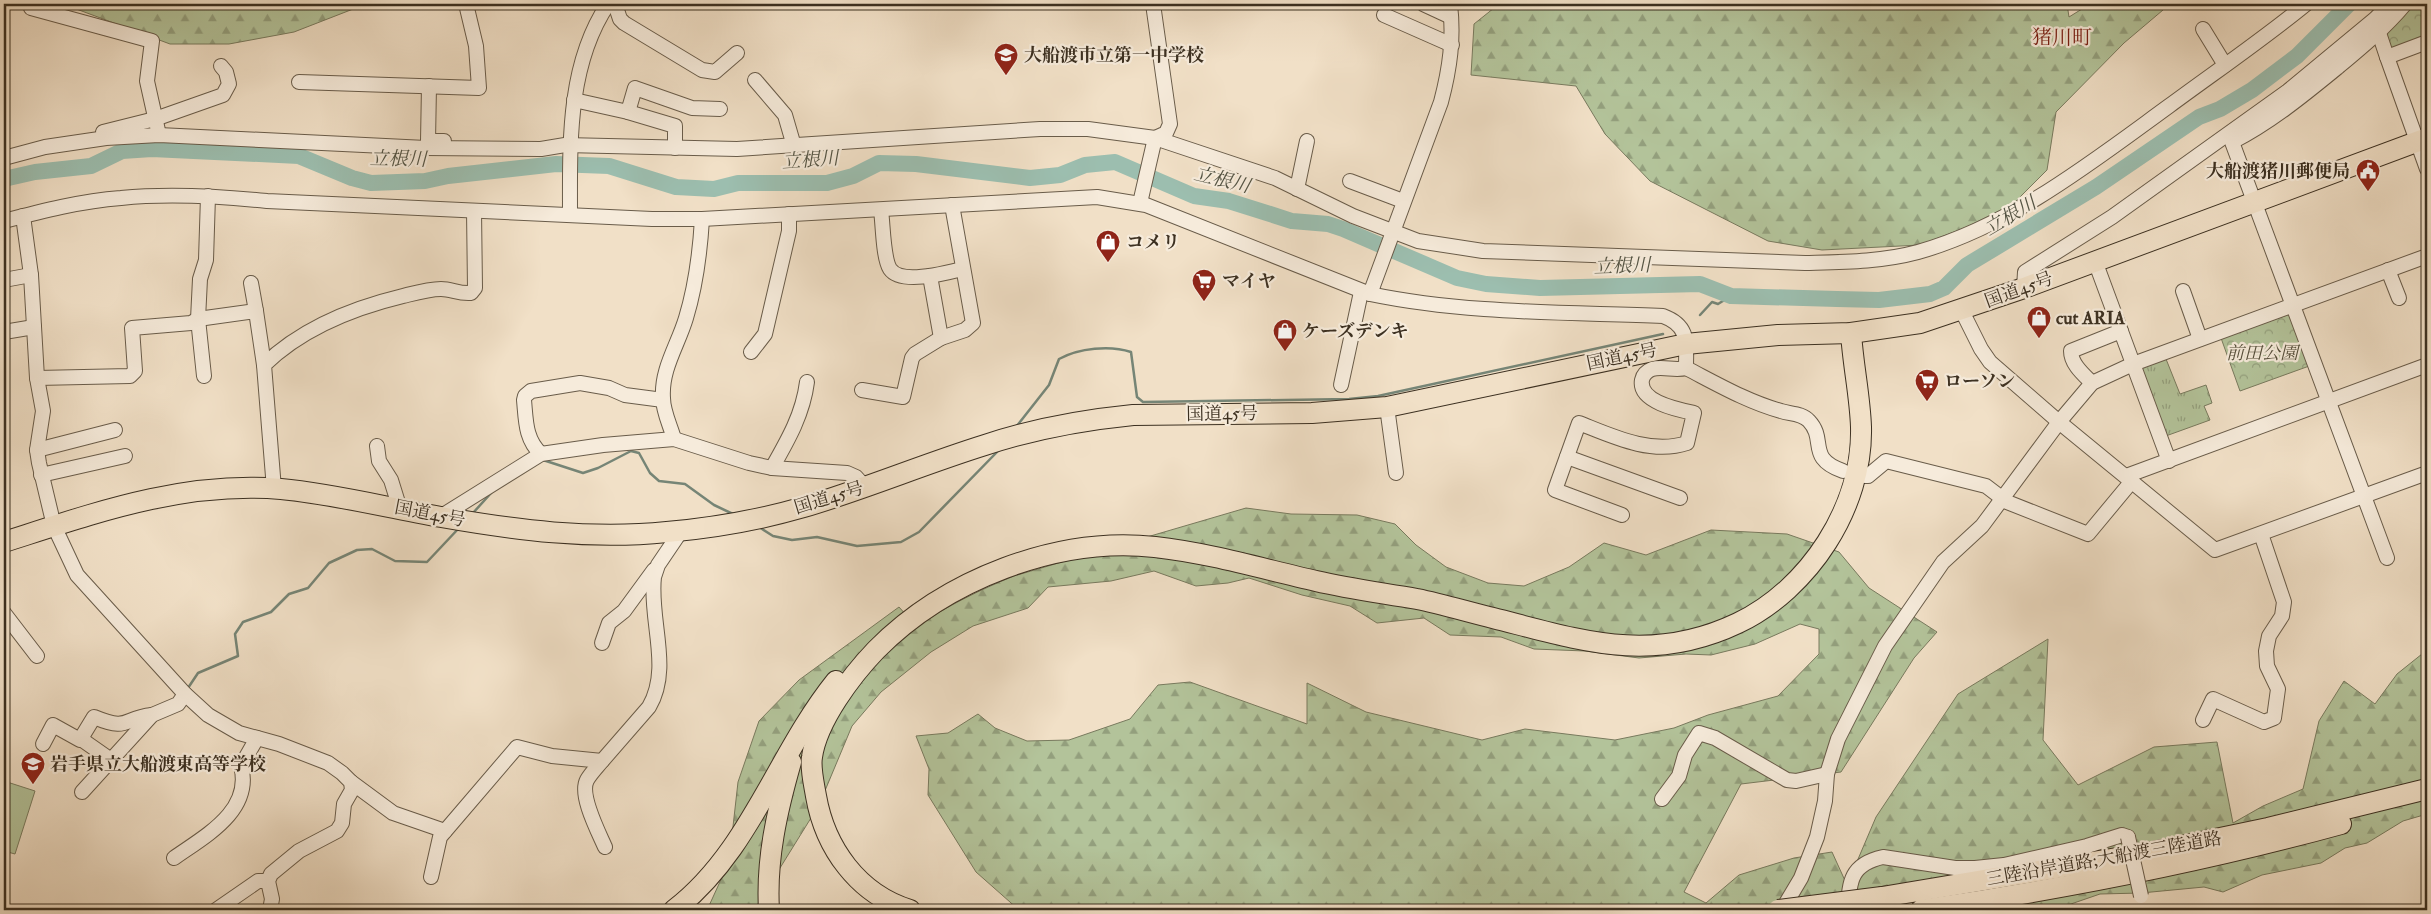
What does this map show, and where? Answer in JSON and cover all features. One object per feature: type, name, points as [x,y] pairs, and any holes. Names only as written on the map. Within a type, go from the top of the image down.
[{"type":"highway","name":"国道45号","points":[[4,542],[110,507],[182,492],[213,488],[274,489],[324,494],[440,517],[553,532],[612,535],[682,531],[754,520],[804,507],[986,444],[1035,431],[1106,418],[1133,415],[1312,413],[1388,407],[1686,344],[1743,338],[1851,333],[1920,323],[2024,288],[2422,140]]},
{"type":"highway","points":[[770,910],[770,867],[774,827],[795,749],[835,704],[868,658],[916,615],[981,577],[1043,556],[1106,546],[1151,546],[1191,552],[1372,594],[1418,600],[1590,642],[1627,647],[1680,643],[1737,624],[1759,612],[1798,578],[1831,535],[1844,510],[1859,454],[1861,429],[1851,333]]},
{"type":"highway","points":[[674,910],[702,886],[726,858],[813,727]]},
{"type":"highway","points":[[781,910],[781,870],[792,798],[805,761],[813,727]]},
{"type":"highway","points":[[813,727],[811,758],[820,816],[827,836],[851,872],[867,887],[887,901],[910,910]]},
{"type":"highway","name":"三陸沿岸道路;大船渡三陸道路","points":[[1778,910],[1882,897],[2153,852],[2268,828],[2427,789]]},
{"type":"highway","name":"三陸沿岸道路;大船渡三陸道路","points":[[1921,910],[2024,895],[2146,871],[2271,843],[2427,799]]},
{"type":"street","points":[[299,82],[479,88],[476,46],[466,4]]},
{"type":"street","points":[[570,208],[568,146],[574,100],[596,21],[608,4]]},
{"type":"street","points":[[615,4],[620,19],[624,23],[702,70],[715,72],[737,54]]},
{"type":"street","points":[[1142,197],[1154,142],[1166,133],[1170,124],[1153,4]]},
{"type":"street","points":[[1341,385],[1368,289],[1404,201],[1441,102],[1448,74],[1452,45],[1451,10],[1423,4]]},
{"type":"street","points":[[4,158],[45,147],[159,134],[426,148],[540,149],[568,146],[737,149],[1040,129],[1088,129],[1154,142],[1275,178],[1390,235],[1418,241],[1483,251],[1804,263],[1888,258],[1944,243],[1989,224],[2024,205],[2078,170],[2306,4]]},
{"type":"street","points":[[2024,288],[2024,272],[2112,217],[2288,91],[2375,19],[2390,4]]},
{"type":"street","points":[[2387,558],[2232,142],[2249,134],[2308,92],[2379,33],[2405,4]]},
{"type":"street","points":[[31,8],[152,41],[147,81],[159,134]]},
{"type":"street","points":[[1384,15],[1452,45]]},
{"type":"street","points":[[2203,29],[2224,65]]},
{"type":"street","points":[[2379,33],[2387,58],[2422,140],[2427,169]]},
{"type":"street","points":[[2387,58],[2427,42]]},
{"type":"street","points":[[78,142],[106,131],[155,119],[223,95],[229,84],[226,72],[221,66]]},
{"type":"street","points":[[754,80],[785,115],[794,146]]},
{"type":"street","points":[[429,86],[428,141],[544,142],[568,146]]},
{"type":"street","points":[[628,112],[635,88],[692,108],[720,109]]},
{"type":"street","points":[[574,100],[628,112],[675,126],[675,148]]},
{"type":"street","points":[[1297,188],[1307,142]]},
{"type":"street","points":[[1350,181],[1404,201]]},
{"type":"street","points":[[204,376],[198,319],[200,279],[206,260],[208,196]]},
{"type":"street","points":[[4,221],[120,198],[208,196],[267,201],[474,211],[570,208],[702,219],[1097,197],[1142,197],[1368,289],[1408,302],[1457,308],[1663,316],[1674,321],[1682,328],[1686,344],[1686,368]]},
{"type":"street","points":[[862,390],[903,397],[912,358],[941,338],[966,330],[973,323],[962,270],[952,205]]},
{"type":"street","points":[[881,210],[890,269],[905,277],[930,276],[962,270]]},
{"type":"street","points":[[264,365],[277,352],[325,322],[368,304],[442,289],[459,294],[471,293],[475,288],[474,211]]},
{"type":"street","points":[[751,352],[765,334],[789,231],[789,214]]},
{"type":"street","points":[[24,216],[32,275],[37,378],[43,411],[37,450],[41,475],[54,526],[77,575],[185,694],[221,724],[239,733],[328,763],[393,814],[445,831]]},
{"type":"street","points":[[674,439],[663,400],[663,384],[669,358],[686,319],[700,260],[702,219]]},
{"type":"street","points":[[1782,910],[1801,878],[1817,837],[1825,800],[1827,774],[1838,739],[1885,646],[1943,562],[1975,534],[2059,422],[2092,383],[2133,364],[2427,256]]},
{"type":"street","points":[[2095,261],[2169,461]]},
{"type":"street","points":[[2388,270],[2399,298]]},
{"type":"street","points":[[4,280],[32,275]]},
{"type":"street","points":[[930,276],[941,338]]},
{"type":"street","points":[[251,282],[264,365],[274,489]]},
{"type":"street","points":[[2183,292],[2200,339]]},
{"type":"street","points":[[1962,310],[1985,356],[2059,422],[2215,550],[2427,473]]},
{"type":"street","points":[[37,378],[130,376],[135,371],[132,328],[191,323],[198,319],[256,312]]},
{"type":"street","points":[[4,332],[34,327]]},
{"type":"street","points":[[2092,383],[2076,365],[2071,351],[2121,330]]},
{"type":"street","points":[[1865,476],[1868,476],[1886,461],[1986,486],[2003,499],[2088,534],[2129,479],[2169,461],[2427,365]]},
{"type":"street","points":[[1622,515],[1555,490],[1579,423],[1637,444],[1662,447],[1687,443],[1694,413],[1656,402],[1642,386],[1645,373],[1652,369],[1686,368],[1768,408],[1803,416],[1814,428],[1823,461],[1830,467],[1843,471]]},
{"type":"street","points":[[772,468],[796,425],[805,402],[807,382]]},
{"type":"street","points":[[541,454],[535,448],[527,432],[524,400],[528,392],[580,383],[609,388],[625,395],[663,400]]},
{"type":"street","points":[[1388,407],[1396,472]]},
{"type":"street","points":[[37,450],[116,430]]},
{"type":"street","points":[[440,517],[541,454],[674,439],[749,463],[772,468],[847,473],[856,477],[865,487]]},
{"type":"street","points":[[377,446],[379,462],[391,480],[400,509]]},
{"type":"street","points":[[41,475],[125,456]]},
{"type":"street","points":[[1567,457],[1680,498]]},
{"type":"street","points":[[602,642],[609,623],[624,611],[682,531]]},
{"type":"street","points":[[2203,720],[2213,699],[2264,722],[2274,718],[2278,689],[2267,666],[2266,651],[2269,636],[2282,616],[2284,602],[2261,534]]},
{"type":"street","points":[[605,847],[586,800],[584,789],[586,781],[649,707],[657,689],[659,658],[653,588],[658,565]]},
{"type":"street","points":[[4,613],[38,656]]},
{"type":"street","points":[[81,739],[94,717],[111,724],[121,725],[141,716],[152,715],[178,704],[185,694]]},
{"type":"street","points":[[82,792],[152,715]]},
{"type":"street","points":[[42,744],[53,725],[81,739],[111,760]]},
{"type":"street","points":[[1662,800],[1679,776],[1685,755],[1699,733],[1715,738],[1787,780],[1796,781],[1827,774]]},
{"type":"street","points":[[174,858],[224,821],[241,797],[244,777],[241,766],[257,738]]},
{"type":"street","points":[[431,877],[440,838],[517,747],[552,756],[602,761]]},
{"type":"street","points":[[270,910],[269,886],[271,874],[299,851],[337,831],[342,823],[344,804],[352,790],[351,782]]},
{"type":"street","points":[[1848,910],[1849,886],[1853,875],[1866,863],[1875,859],[1883,857],[1955,868],[1975,868],[2004,865],[2087,846],[2122,835],[2128,837],[2141,896]]},
{"type":"street","points":[[216,910],[258,881],[269,886],[280,903],[282,910]]},
{"type":"green space","points":[[63,4],[366,4],[294,32],[229,44],[170,44]]},
{"type":"green space","points":[[1499,4],[2067,4],[2069,17],[2090,4],[2155,4],[2163,10],[2124,43],[2056,112],[2047,170],[2013,204],[1967,227],[1920,245],[1822,250],[1768,241],[1650,181],[1605,134],[1576,86],[1471,75],[1474,24]]},
{"type":"green space","points":[[2409,4],[2427,4],[2427,39],[2389,51],[2383,32]]},
{"type":"green space","name":"前田公園","points":[[2293,313],[2312,365],[2240,391],[2221,338]]},
{"type":"green space","points":[[2166,359],[2180,394],[2206,385],[2212,403],[2204,406],[2210,420],[2163,437],[2139,369]]},
{"type":"green space","points":[[1246,508],[1291,514],[1357,515],[1395,524],[1416,545],[1446,567],[1488,583],[1524,586],[1569,567],[1604,543],[1646,555],[1711,530],[1787,534],[1839,552],[1869,588],[1937,632],[1914,658],[1841,772],[1741,784],[1684,892],[1706,903],[1739,875],[1794,858],[1832,852],[1847,885],[1876,817],[1958,694],[2048,639],[2043,740],[2078,785],[2154,747],[2217,742],[2233,823],[2263,806],[2303,789],[2319,721],[2344,681],[2375,704],[2397,674],[2427,650],[2427,814],[2403,821],[2367,843],[2345,848],[2321,863],[2262,875],[2223,892],[2204,887],[2141,893],[2100,894],[2068,905],[1974,910],[1920,898],[1887,885],[1863,892],[1834,910],[1019,910],[976,872],[928,795],[929,769],[916,736],[948,733],[978,714],[995,728],[1027,741],[1069,740],[1130,719],[1158,685],[1190,682],[1307,724],[1307,683],[1366,712],[1482,740],[1525,729],[1615,740],[1674,728],[1708,715],[1778,696],[1819,654],[1819,629],[1800,624],[1755,644],[1711,655],[1686,654],[1639,658],[1585,651],[1534,649],[1501,637],[1450,635],[1424,618],[1377,623],[1350,606],[1302,595],[1249,578],[1228,583],[1196,586],[1154,571],[1111,581],[1048,587],[1028,608],[973,626],[931,652],[881,692],[852,726],[819,805],[754,910],[702,910],[708,908],[729,862],[738,782],[759,721],[799,680],[899,607],[916,626],[964,599],[1014,576]]},
{"type":"green space","points":[[4,781],[35,791],[15,854],[4,851]]},
{"type":"waterway","name":"立根川","points":[[4,179],[35,172],[91,166],[122,151],[152,149],[299,156],[352,178],[371,183],[425,181],[448,176],[556,164],[609,166],[676,187],[714,189],[738,183],[827,183],[853,176],[879,163],[916,164],[1030,178],[1060,175],[1085,165],[1115,162],[1194,196],[1229,201],[1292,221],[1328,224],[1457,278],[1486,284],[1540,288],[1700,284],[1731,296],[1879,300],[1930,294],[1944,288],[1967,265],[2096,187],[2199,117],[2220,109],[2252,90],[2297,56],[2349,4]]},
{"type":"waterway","points":[[1700,315],[1712,302],[1718,304],[1731,296]]},
{"type":"waterway","points":[[1016,427],[1049,385],[1059,359],[1085,350],[1104,348],[1131,352],[1137,397],[1143,402],[1349,399],[1378,396],[1663,334]]},
{"type":"waterway","points":[[543,460],[583,473],[598,468],[631,451],[639,453],[650,473],[659,481],[685,484],[714,505],[733,514]]},
{"type":"waterway","points":[[759,527],[773,536],[792,540],[817,537],[857,546],[901,542],[919,532],[998,451]]},
{"type":"waterway","points":[[473,513],[492,492]]},
{"type":"waterway","points":[[188,688],[198,673],[238,656],[235,634],[243,622],[271,612],[289,594],[308,588],[329,563],[357,550],[372,549],[395,561],[427,562],[459,528]]},
{"type":"place","name":"大船渡市立第一中学校","points":[[1006,76]]},
{"type":"place","name":"大船渡猪川郵便局","points":[[2368,192]]},
{"type":"place","name":"コメリ","points":[[1108,263]]},
{"type":"place","name":"マイヤ","points":[[1204,302]]},
{"type":"place","name":"cut ARIA","points":[[2039,339]]},
{"type":"place","name":"ケーズデンキ","points":[[1285,352]]},
{"type":"place","name":"ローソン","points":[[1927,402]]},
{"type":"place","name":"岩手県立大船渡東高等学校","points":[[33,785]]},
{"type":"district","name":"猪川町","points":[[2062,37]]}]
